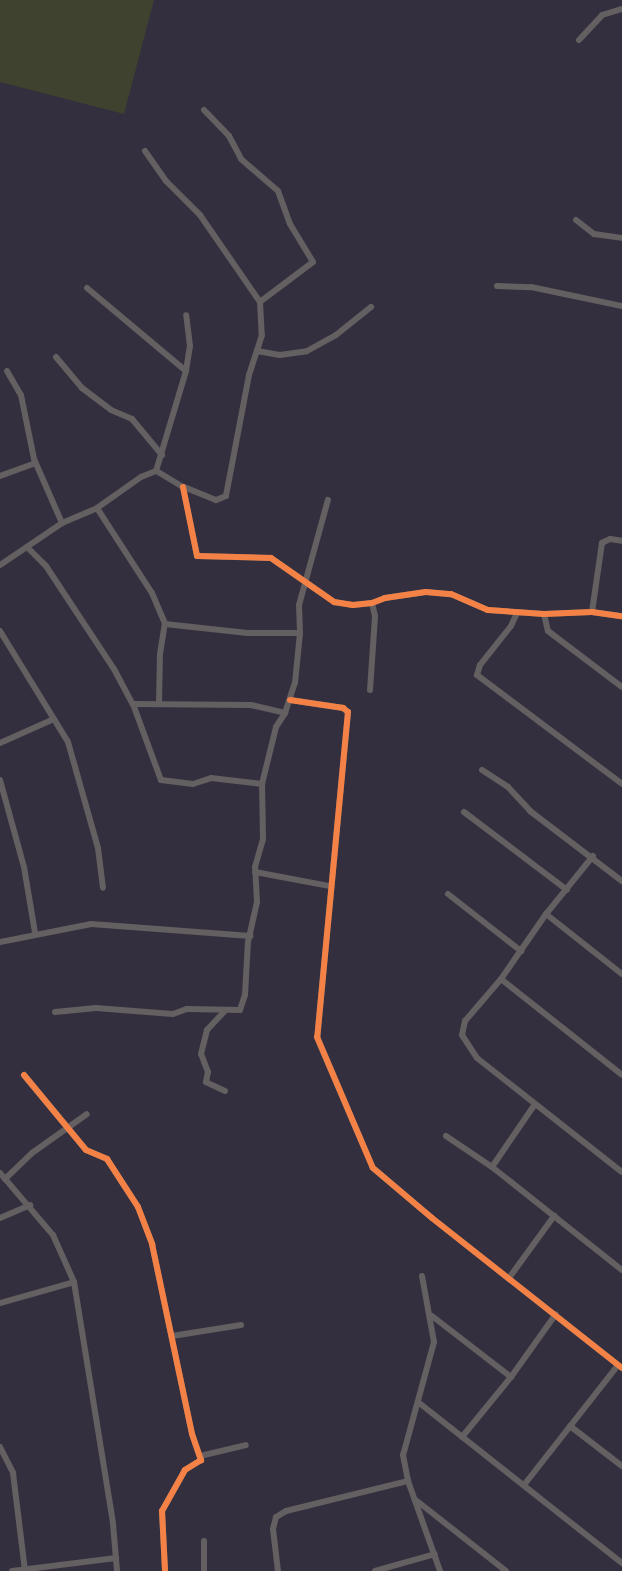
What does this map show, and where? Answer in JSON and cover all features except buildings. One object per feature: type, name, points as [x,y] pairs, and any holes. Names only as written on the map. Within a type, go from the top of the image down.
[{"type":"street","points":[[579,40],[602,15],[622,9]]},
{"type":"street","points":[[204,110],[228,136],[241,158],[278,190],[290,224],[314,262],[260,302]]},
{"type":"street","points":[[0,565],[62,524],[97,508],[140,476],[156,471],[183,488],[216,500],[226,496],[257,351],[262,336],[260,302],[200,215],[166,181],[145,151]]},
{"type":"street","points":[[576,220],[594,234],[622,238]]},
{"type":"street","points":[[497,286],[530,287],[622,306]]},
{"type":"street","points":[[87,288],[186,371]]},
{"type":"street","points":[[257,351],[280,355],[307,351],[336,335],[371,307]]},
{"type":"street","points":[[156,471],[186,371],[190,346],[186,315]]},
{"type":"street","points":[[56,357],[82,388],[111,410],[132,419],[162,455]]},
{"type":"street","points":[[7,371],[22,395],[36,463],[62,524]]},
{"type":"street","points":[[0,476],[36,463]]},
{"type":"street","points":[[183,488],[197,556],[271,558],[305,580],[324,597],[334,602],[353,605],[372,603],[402,595],[451,594],[488,610],[544,614],[592,612],[622,616]]},
{"type":"street","points":[[56,1012],[96,1008],[173,1014],[187,1009],[240,1010],[257,902],[255,872],[263,839],[262,784],[276,727],[285,713],[290,700],[300,633],[299,605],[328,500]]},
{"type":"street","points":[[97,508],[150,588],[165,624],[160,654],[159,704]]},
{"type":"street","points":[[592,612],[602,543],[610,539],[622,540]]},
{"type":"street","points":[[27,547],[46,566],[77,611],[133,704],[160,780],[193,784],[211,778],[262,784]]},
{"type":"street","points":[[370,690],[375,616],[372,603]]},
{"type":"street","points":[[517,613],[511,626],[477,669],[477,674],[622,784]]},
{"type":"street","points":[[544,614],[548,631],[621,685]]},
{"type":"street","points":[[165,624],[248,633],[300,633]]},
{"type":"street","points":[[0,631],[68,742],[98,848],[103,888]]},
{"type":"street","points":[[290,700],[343,708],[348,712],[349,724],[329,886],[330,910],[317,1036],[373,1168],[620,1366],[524,1485]]},
{"type":"street","points":[[133,704],[251,706],[285,713]]},
{"type":"street","points":[[0,743],[54,718]]},
{"type":"street","points":[[482,770],[508,787],[549,826],[593,856],[622,880]]},
{"type":"street","points":[[0,780],[24,867],[35,933]]},
{"type":"street","points":[[464,812],[567,890]]},
{"type":"street","points":[[593,856],[546,914],[501,979],[465,1021],[462,1035],[477,1058],[622,1172]]},
{"type":"street","points":[[255,872],[329,886]]},
{"type":"street","points":[[448,894],[521,951]]},
{"type":"street","points":[[546,914],[622,974]]},
{"type":"street","points":[[0,942],[35,933],[91,924],[251,936]]},
{"type":"street","points":[[501,979],[622,1075]]},
{"type":"street","points":[[224,1091],[206,1082],[208,1072],[201,1054],[207,1030],[225,1011]]},
{"type":"street","points":[[24,1075],[86,1150],[107,1159],[138,1207],[152,1244],[201,1460],[185,1470],[162,1511],[165,1571]]},
{"type":"street","points":[[492,1167],[535,1104]]},
{"type":"street","points":[[87,1114],[66,1126],[2,1176],[30,1205],[53,1235],[74,1282],[113,1524],[117,1571]]},
{"type":"street","points":[[446,1136],[492,1167],[622,1270]]},
{"type":"street","points":[[0,1218],[30,1205]]},
{"type":"street","points":[[509,1278],[554,1216]]},
{"type":"street","points":[[422,1276],[432,1316],[434,1342],[403,1455],[408,1481],[440,1571]]},
{"type":"street","points":[[0,1303],[74,1282]]},
{"type":"street","points":[[462,1436],[511,1377],[556,1314]]},
{"type":"street","points":[[432,1316],[511,1377]]},
{"type":"street","points":[[172,1336],[241,1325]]},
{"type":"street","points":[[418,1402],[622,1563]]},
{"type":"street","points":[[570,1426],[622,1466]]},
{"type":"street","points":[[200,1456],[246,1445]]},
{"type":"street","points":[[0,1447],[13,1473],[25,1570]]},
{"type":"street","points":[[278,1571],[273,1529],[276,1517],[286,1511],[408,1481]]},
{"type":"street","points":[[416,1501],[506,1571]]},
{"type":"street","points":[[204,1541],[204,1571]]},
{"type":"street","points":[[375,1571],[435,1554]]},
{"type":"street","points":[[12,1571],[116,1558]]},
{"type":"green space","points":[[0,0],[154,0],[124,114],[0,82]]},
{"type":"cycle path","points":[[183,487],[197,556],[271,558],[334,602],[353,605],[372,603],[385,598],[426,592],[451,594],[488,610],[544,614],[592,612],[622,616]]},
{"type":"cycle path","points":[[290,700],[343,708],[348,712],[317,1037],[373,1168],[432,1218],[622,1368]]},
{"type":"cycle path","points":[[24,1075],[86,1150],[107,1159],[138,1207],[152,1244],[192,1434],[201,1460],[185,1470],[162,1511],[165,1571]]}]
